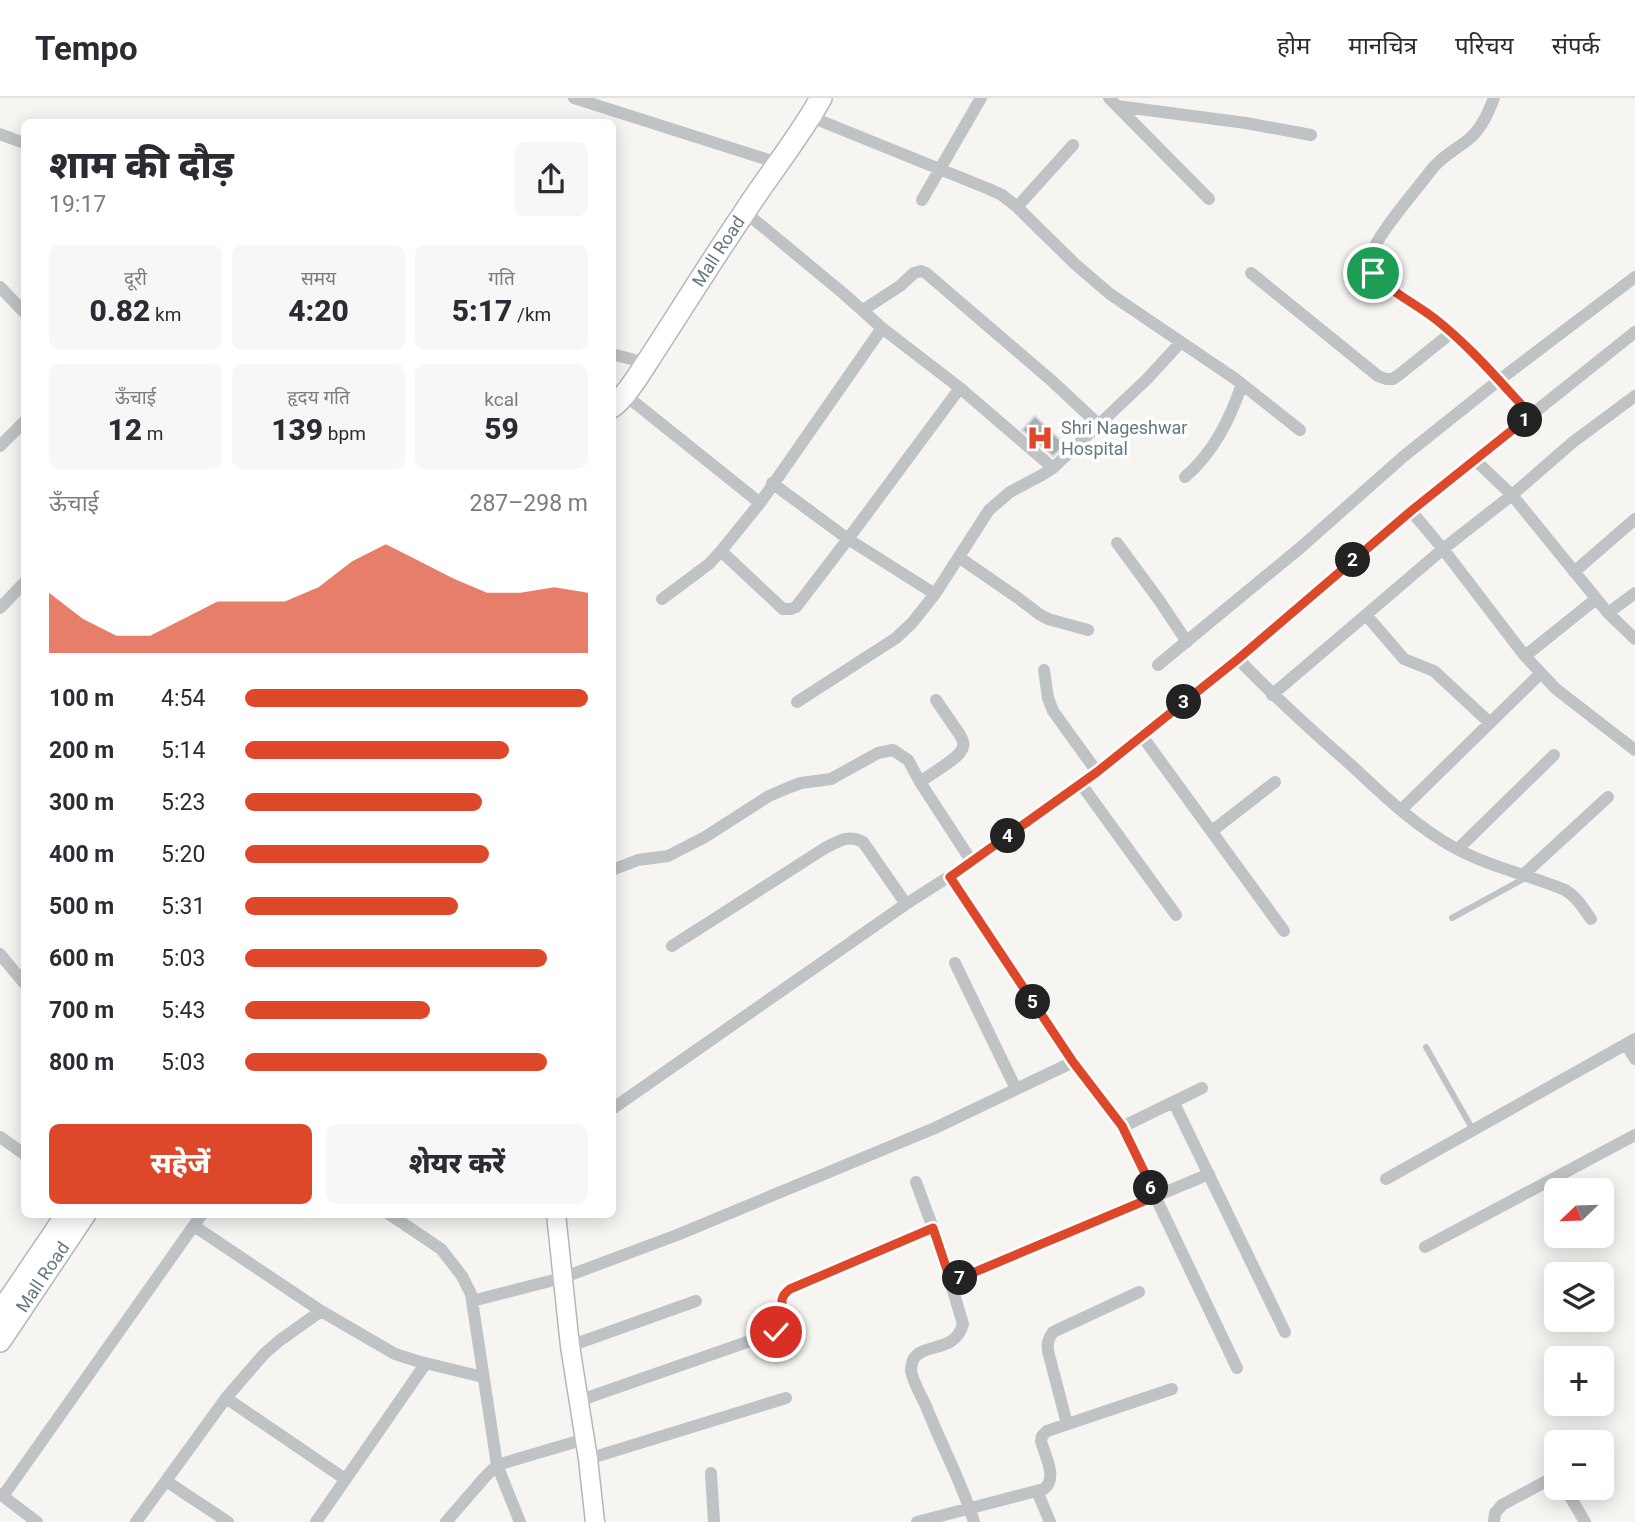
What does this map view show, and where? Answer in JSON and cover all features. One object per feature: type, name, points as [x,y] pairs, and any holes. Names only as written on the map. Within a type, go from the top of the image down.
[{"type":"main road","name":"Mall Road","points":[[616,407],[811,117],[821,98]]},
{"type":"main road","name":"Mall Road","points":[[0,1312],[64,1218]]},
{"type":"main road","name":"Mall Road","points":[[0,1341],[82,1218]]},
{"type":"main road","points":[[556,1218],[570,1346],[595,1522]]},
{"type":"street","points":[[574,98],[778,163]]},
{"type":"street","points":[[922,200],[981,98]]},
{"type":"street","points":[[1494,98],[1479,128],[1436,164],[1379,238],[1370,256],[1369,265],[1386,287],[1433,317],[1451,333],[1531,415]]},
{"type":"street","points":[[1113,102],[1311,135]]},
{"type":"street","points":[[1113,102],[1209,199]]},
{"type":"street","points":[[811,117],[1002,195],[1110,294],[1242,384],[1300,430]]},
{"type":"street","points":[[0,134],[21,142]]},
{"type":"street","points":[[1017,207],[1073,145]]},
{"type":"street","points":[[745,212],[1053,468]]},
{"type":"street","points":[[863,310],[900,286],[914,273],[926,273],[1042,372],[1099,425]]},
{"type":"street","points":[[1251,273],[1378,376],[1386,379],[1393,379],[1451,333]]},
{"type":"street","points":[[1158,665],[1300,548],[1404,456],[1635,276]]},
{"type":"street","points":[[0,287],[21,310]]},
{"type":"street","points":[[662,599],[709,564],[760,503],[882,328]]},
{"type":"street","points":[[616,1106],[906,904],[972,862],[1097,772],[1238,659],[1411,511],[1635,332]]},
{"type":"street","points":[[797,702],[896,638],[912,623],[960,558],[989,510],[1010,492],[1053,468],[1147,379],[1181,342]]},
{"type":"street","points":[[616,355],[646,363]]},
{"type":"street","points":[[1185,477],[1198,466],[1224,428],[1242,384]]},
{"type":"street","points":[[721,551],[783,609],[791,610],[800,603],[960,388]]},
{"type":"street","points":[[1272,695],[1443,549],[1573,442],[1635,396]]},
{"type":"street","points":[[616,407],[760,503]]},
{"type":"street","points":[[0,446],[21,425]]},
{"type":"street","points":[[1475,460],[1511,495],[1608,613],[1635,639]]},
{"type":"street","points":[[772,484],[848,539],[935,594]]},
{"type":"street","points":[[1411,511],[1525,656],[1556,689],[1635,750]]},
{"type":"street","points":[[1574,572],[1635,519]]},
{"type":"street","points":[[1117,543],[1187,642]]},
{"type":"street","points":[[960,558],[1048,620],[1088,630]]},
{"type":"street","points":[[0,608],[21,586]]},
{"type":"street","points":[[1608,613],[1635,593]]},
{"type":"street","points":[[1525,656],[1596,599]]},
{"type":"street","points":[[1366,615],[1404,659],[1434,671],[1490,723]]},
{"type":"street","points":[[1238,659],[1272,695],[1401,810],[1438,838],[1492,864],[1565,890],[1591,919]]},
{"type":"street","points":[[1044,670],[1053,711],[1097,772]]},
{"type":"street","points":[[1401,810],[1541,673]]},
{"type":"street","points":[[919,782],[954,758],[963,747],[960,735],[936,700]]},
{"type":"street","points":[[1142,736],[1283,931]]},
{"type":"street","points":[[616,868],[638,860],[668,856],[705,837],[769,796],[790,786],[831,779],[886,750],[893,750],[908,760],[919,782],[972,862]]},
{"type":"street","points":[[1458,849],[1554,755]]},
{"type":"street","points":[[1212,831],[1275,782]]},
{"type":"street","points":[[1081,784],[1176,915]]},
{"type":"street","points":[[1526,876],[1608,797]]},
{"type":"street","points":[[672,946],[825,848],[854,837],[863,842],[906,904]]},
{"type":"street","points":[[950,877],[1073,1062],[1122,1126],[1237,1368]]},
{"type":"street","points":[[0,954],[21,980]]},
{"type":"street","points":[[955,963],[1016,1089]]},
{"type":"street","points":[[1386,1179],[1631,1042],[1635,1059]]},
{"type":"street","points":[[472,1301],[562,1278],[677,1235],[935,1128],[1073,1062]]},
{"type":"street","points":[[1122,1126],[1202,1088]]},
{"type":"street","points":[[1174,1103],[1285,1332]]},
{"type":"street","points":[[1425,1247],[1635,1135]]},
{"type":"street","points":[[0,1137],[21,1152]]},
{"type":"street","points":[[951,1282],[1209,1174]]},
{"type":"street","points":[[916,1182],[963,1324],[957,1338],[917,1355],[911,1367],[974,1522]]},
{"type":"street","points":[[37,1522],[1,1495],[199,1218]]},
{"type":"street","points":[[395,1218],[441,1249],[462,1276],[471,1294],[497,1465],[520,1522]]},
{"type":"street","points":[[194,1226],[321,1311],[394,1354],[483,1377]]},
{"type":"street","points":[[578,1401],[776,1332],[785,1318],[781,1299],[790,1289],[933,1228]]},
{"type":"street","points":[[1067,1424],[1048,1351],[1049,1338],[1053,1332],[1139,1292]]},
{"type":"street","points":[[570,1346],[696,1301]]},
{"type":"street","points":[[136,1522],[226,1398],[264,1354],[279,1340],[321,1311]]},
{"type":"street","points":[[316,1522],[426,1363]]},
{"type":"street","points":[[917,1522],[1049,1486],[1051,1473],[1041,1441],[1047,1431],[1172,1390]]},
{"type":"street","points":[[226,1398],[345,1479]]},
{"type":"street","points":[[588,1459],[786,1398]]},
{"type":"street","points":[[446,1522],[497,1465],[584,1439]]},
{"type":"street","points":[[711,1474],[714,1522]]},
{"type":"street","points":[[166,1481],[228,1522]]},
{"type":"street","points":[[1494,1522],[1495,1513],[1502,1505],[1544,1482]]},
{"type":"street","points":[[1037,1491],[1050,1522]]},
{"type":"street","points":[[1572,1500],[1585,1522]]},
{"type":"lane","points":[[1452,918],[1526,876]]},
{"type":"lane","points":[[1426,1047],[1473,1130]]},
{"type":"building","points":[[1035,416],[1065,445],[1053,456],[1022,430]]},
{"type":"place","name":"Shri Nageshwar Hospital","points":[[1040,438]]},
{"type":"route","points":[[776,1332],[783,1325],[785,1318],[781,1299],[790,1289],[933,1228],[951,1282],[1156,1196],[1122,1126],[1073,1062],[950,877],[1097,772],[1238,659],[1411,511],[1531,415],[1463,344],[1433,317],[1386,287],[1373,273]]}]
